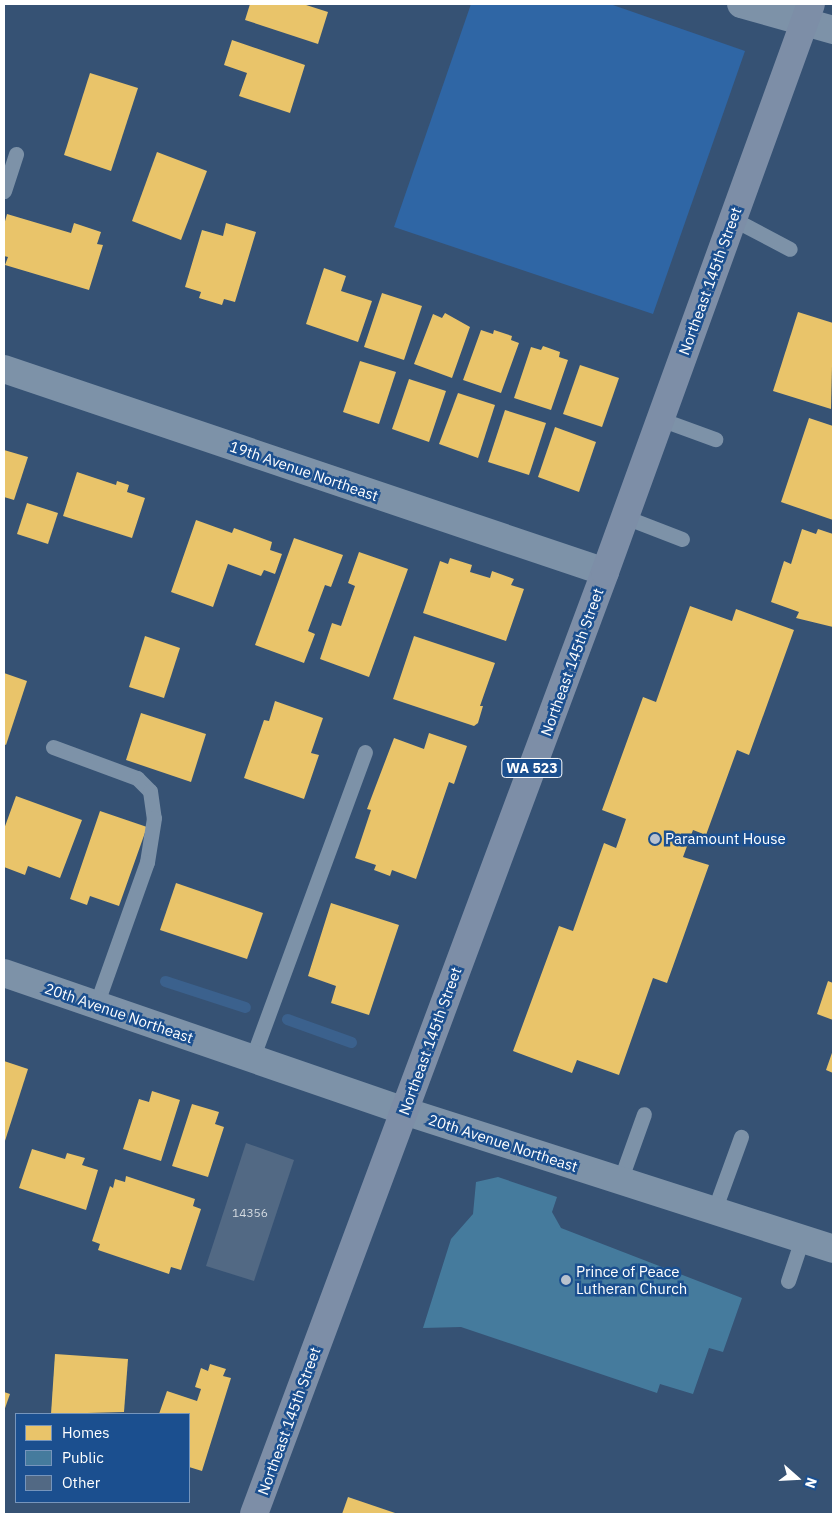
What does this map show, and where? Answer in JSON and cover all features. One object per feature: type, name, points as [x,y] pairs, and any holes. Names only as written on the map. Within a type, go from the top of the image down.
[{"type":"main road","name":"Northeast 145th Street","points":[[254,1514],[605,572],[808,12]]},
{"type":"street","points":[[741,4],[808,12],[833,30]]},
{"type":"street","name":"19th Avenue Northeast","points":[[4,369],[605,572]]},
{"type":"street","name":"20th Avenue Northeast","points":[[4,973],[404,1111],[833,1249]]},
{"type":"lane","points":[[4,191],[16,154]]},
{"type":"lane","points":[[733,220],[790,249]]},
{"type":"lane","points":[[660,419],[715,439]]},
{"type":"lane","points":[[625,517],[682,539]]},
{"type":"lane","points":[[53,748],[137,778],[150,791],[154,818],[147,862],[96,1005]]},
{"type":"lane","points":[[252,1059],[364,752]]},
{"type":"lane","points":[[620,1181],[644,1114]]},
{"type":"lane","points":[[714,1211],[741,1137]]},
{"type":"lane","points":[[788,1281],[802,1239]]},
{"type":"shaded area","points":[[471,4],[610,4],[745,51],[653,314],[394,227]]},
{"type":"building: Homes","points":[[250,4],[303,4],[328,12],[318,44],[245,20]]},
{"type":"building: Homes","points":[[232,40],[305,65],[290,113],[239,96],[247,73],[224,65]]},
{"type":"building: Homes","points":[[90,73],[138,88],[111,171],[64,155]]},
{"type":"building: Homes","points":[[157,152],[207,171],[181,240],[132,221]]},
{"type":"building: Homes","points":[[7,214],[71,233],[74,223],[101,232],[97,244],[103,245],[89,290],[5,265],[8,257],[4,256],[4,225]]},
{"type":"building: Homes","points":[[226,223],[256,232],[235,302],[224,299],[222,305],[199,298],[201,292],[185,287],[202,230],[223,236]]},
{"type":"building: Homes","points":[[324,268],[346,276],[341,291],[372,301],[358,342],[306,324]]},
{"type":"building: Homes","points":[[382,293],[422,306],[404,360],[364,347]]},
{"type":"building: Homes","points":[[798,312],[833,323],[831,409],[773,391]]},
{"type":"building: Homes","points":[[445,313],[470,327],[452,378],[414,364],[433,314],[442,318]]},
{"type":"building: Homes","points":[[481,330],[493,334],[494,330],[512,336],[511,340],[519,343],[501,393],[463,380]]},
{"type":"building: Homes","points":[[543,346],[560,352],[559,357],[568,360],[551,410],[514,398],[531,347],[541,350]]},
{"type":"building: Homes","points":[[360,361],[396,372],[379,424],[343,412]]},
{"type":"building: Homes","points":[[580,365],[619,378],[602,427],[563,414]]},
{"type":"building: Homes","points":[[409,379],[446,391],[429,442],[392,429]]},
{"type":"building: Homes","points":[[458,393],[495,405],[478,458],[439,444]]},
{"type":"building: Homes","points":[[505,410],[546,423],[529,475],[488,462]]},
{"type":"building: Homes","points":[[809,418],[833,426],[833,520],[781,502]]},
{"type":"building: Homes","points":[[555,427],[596,442],[579,492],[538,477]]},
{"type":"building: Homes","points":[[4,450],[28,457],[14,500],[4,497]]},
{"type":"building: Homes","points":[[77,472],[116,485],[117,481],[129,485],[127,492],[145,498],[132,538],[63,516]]},
{"type":"building: Homes","points":[[27,503],[58,513],[48,544],[17,534]]},
{"type":"building: Homes","points":[[196,520],[232,533],[234,528],[272,542],[270,550],[282,554],[275,574],[264,570],[261,576],[228,564],[213,607],[171,592]]},
{"type":"building: Homes","points":[[802,529],[816,534],[818,529],[833,534],[833,627],[796,618],[799,612],[771,602],[784,561],[791,564]]},
{"type":"building: Homes","points":[[294,538],[343,555],[331,587],[325,585],[308,631],[315,634],[304,663],[255,645]]},
{"type":"building: Homes","points":[[359,552],[408,569],[369,677],[320,659],[332,623],[341,626],[355,586],[348,583]]},
{"type":"building: Homes","points":[[450,558],[472,565],[470,572],[490,578],[492,571],[514,579],[511,585],[524,589],[506,641],[423,613],[440,561],[448,564]]},
{"type":"building: Homes","name":"Paramount House","points":[[690,606],[732,621],[736,609],[794,630],[749,755],[737,750],[706,835],[693,830],[683,857],[709,865],[667,983],[653,978],[619,1075],[577,1060],[572,1073],[513,1051],[559,926],[573,931],[604,843],[616,848],[626,819],[602,810],[643,697],[656,702]]},
{"type":"building: Homes","points":[[145,636],[180,648],[164,698],[129,687]]},
{"type":"building: Homes","points":[[414,636],[495,663],[480,706],[483,706],[478,723],[474,726],[393,699]]},
{"type":"building: Homes","points":[[4,673],[27,681],[6,745],[4,744]]},
{"type":"building: Homes","points":[[275,701],[323,718],[311,753],[319,755],[304,799],[244,778],[264,720],[269,721]]},
{"type":"building: Homes","points":[[141,713],[206,734],[191,782],[126,760]]},
{"type":"building: Homes","points":[[429,733],[467,746],[454,784],[449,782],[416,879],[392,870],[390,876],[374,870],[376,865],[355,858],[371,810],[367,809],[394,738],[424,749]]},
{"type":"building: Homes","points":[[16,796],[82,820],[60,878],[28,866],[25,875],[4,867],[4,829]]},
{"type":"building: Homes","points":[[100,811],[147,827],[119,906],[90,896],[87,905],[70,899]]},
{"type":"building: Homes","points":[[176,883],[263,913],[247,959],[160,930]]},
{"type":"building: Homes","points":[[331,903],[399,925],[369,1015],[331,1003],[336,986],[308,976]]},
{"type":"building: Homes","points":[[828,981],[833,983],[833,1020],[817,1014]]},
{"type":"building: Homes","points":[[833,1050],[833,1073],[826,1070]]},
{"type":"building: Homes","points":[[4,1061],[28,1069],[4,1144]]},
{"type":"building: Homes","points":[[152,1091],[180,1100],[161,1161],[123,1149],[139,1099],[149,1102]]},
{"type":"building: Homes","points":[[192,1104],[219,1112],[215,1124],[224,1127],[208,1177],[172,1166]]},
{"type":"building: Homes","points":[[32,1149],[65,1159],[67,1153],[85,1158],[82,1165],[98,1170],[86,1210],[19,1188]]},
{"type":"building: Homes","points":[[126,1176],[195,1199],[193,1206],[201,1209],[181,1270],[171,1267],[169,1274],[98,1250],[100,1244],[92,1241],[110,1186],[113,1188],[115,1179],[125,1182]]},
{"type":"building: Homes","points":[[55,1354],[128,1359],[124,1412],[51,1413]]},
{"type":"building: Homes","points":[[210,1364],[226,1369],[223,1376],[231,1378],[202,1471],[190,1467],[190,1413],[159,1413],[167,1391],[197,1401],[201,1389],[195,1387],[201,1368],[208,1371]]},
{"type":"building: Homes","points":[[4,1392],[10,1394],[4,1411]]},
{"type":"building: Homes","points":[[348,1497],[398,1514],[342,1514]]},
{"type":"building: Public","name":"Prince of Peace Lutheran Church","points":[[498,1177],[557,1197],[552,1212],[561,1228],[742,1298],[723,1352],[709,1348],[693,1394],[660,1384],[657,1393],[461,1327],[423,1328],[451,1239],[473,1214],[476,1182]]},
{"type":"building: Other","points":[[246,1143],[294,1160],[254,1281],[206,1266]]},
{"type":"waterway","points":[[165,981],[245,1007]]},
{"type":"waterway","points":[[287,1019],[351,1042]]},
{"type":"place","name":"Paramount House","points":[[655,839]]},
{"type":"place","name":"Prince of Peace Lutheran Church","points":[[566,1280]]}]
